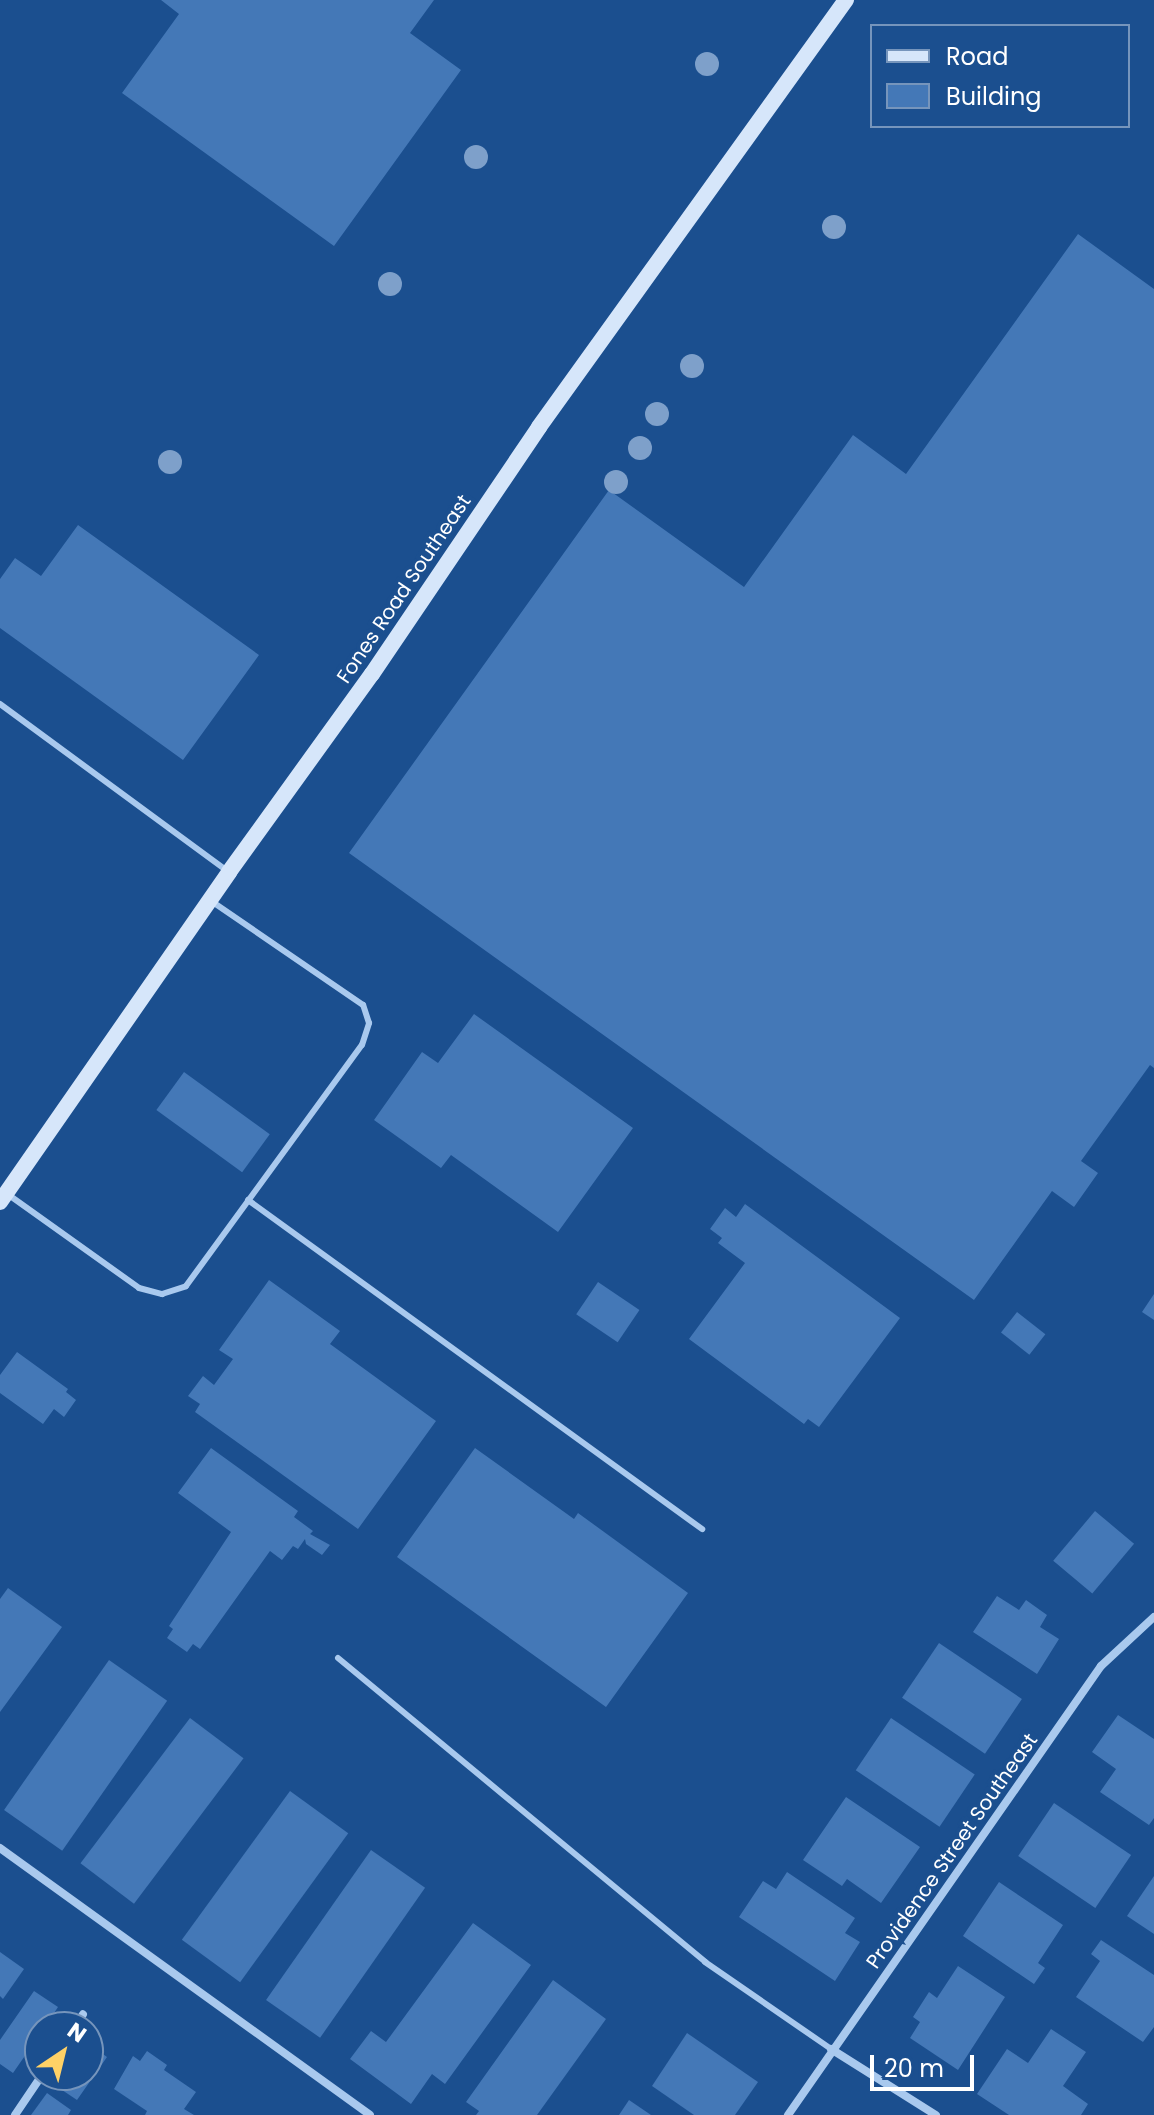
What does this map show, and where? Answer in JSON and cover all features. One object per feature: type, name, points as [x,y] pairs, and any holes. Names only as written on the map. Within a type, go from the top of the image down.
[{"type":"street","name":"Fones Road Southeast","points":[[3,1198],[229,872],[372,674],[539,427],[846,0]]},
{"type":"street","name":"Providence Street Southeast","points":[[788,2115],[831,2049],[1101,1666],[1154,1617]]},
{"type":"street","points":[[0,1848],[370,2115]]},
{"type":"street","points":[[831,2049],[936,2115]]},
{"type":"street","points":[[15,2115],[31,2091]]},
{"type":"lane","points":[[0,704],[229,872]]},
{"type":"lane","points":[[3,1198],[139,1288],[162,1294],[186,1286],[362,1045],[369,1023],[363,1005],[210,901]]},
{"type":"lane","points":[[248,1200],[702,1529]]},
{"type":"lane","points":[[338,1658],[705,1962],[831,2049]]},
{"type":"building","points":[[161,0],[434,0],[410,33],[461,70],[334,246],[122,93],[179,14]]},
{"type":"building","points":[[1078,234],[1154,289],[1154,1068],[1150,1065],[1081,1161],[1098,1173],[1074,1207],[1052,1191],[974,1300],[349,853],[609,490],[744,587],[853,435],[906,474]]},
{"type":"building","points":[[78,525],[259,655],[183,760],[0,628],[0,579],[15,558],[41,576]]},
{"type":"building","points":[[474,1014],[633,1128],[558,1232],[451,1155],[441,1168],[374,1120],[422,1052],[438,1063]]},
{"type":"building","points":[[184,1072],[270,1134],[242,1172],[156,1110]]},
{"type":"building","points":[[745,1204],[900,1318],[819,1427],[808,1419],[804,1424],[689,1339],[745,1263],[718,1243],[722,1238],[710,1229],[725,1208],[736,1217]]},
{"type":"building","points":[[269,1280],[340,1331],[330,1344],[436,1421],[358,1529],[195,1412],[200,1404],[188,1396],[203,1376],[214,1385],[233,1359],[219,1350]]},
{"type":"building","points":[[598,1282],[639,1310],[618,1342],[576,1314]]},
{"type":"building","points":[[1154,1294],[1154,1320],[1142,1312]]},
{"type":"building","points":[[1017,1312],[1045,1334],[1029,1355],[1001,1332]]},
{"type":"building","points":[[17,1352],[68,1389],[66,1392],[76,1400],[64,1417],[54,1409],[43,1424],[0,1393],[0,1375]]},
{"type":"building","points":[[211,1448],[298,1511],[294,1517],[313,1531],[310,1534],[330,1545],[322,1555],[306,1544],[305,1539],[298,1549],[293,1546],[282,1560],[270,1551],[200,1649],[193,1644],[187,1652],[167,1638],[173,1629],[169,1626],[231,1532],[178,1493]]},
{"type":"building","points":[[475,1448],[574,1519],[578,1513],[688,1593],[606,1707],[397,1557]]},
{"type":"building","points":[[1095,1511],[1134,1544],[1092,1594],[1053,1561]]},
{"type":"building","points":[[8,1588],[62,1627],[0,1712],[0,1599]]},
{"type":"building","points":[[997,1596],[1019,1610],[1026,1600],[1047,1615],[1040,1627],[1059,1639],[1037,1674],[973,1632]]},
{"type":"building","points":[[939,1643],[1022,1699],[985,1754],[902,1698]]},
{"type":"building","points":[[109,1660],[167,1701],[62,1851],[4,1810]]},
{"type":"building","points":[[1118,1715],[1154,1739],[1154,1818],[1149,1825],[1100,1792],[1116,1769],[1092,1752]]},
{"type":"building","points":[[190,1718],[244,1758],[134,1904],[80,1863]]},
{"type":"building","points":[[891,1718],[975,1774],[940,1827],[856,1770]]},
{"type":"building","points":[[290,1791],[348,1833],[240,1982],[182,1940]]},
{"type":"building","points":[[846,1797],[920,1847],[881,1903],[847,1879],[842,1886],[803,1860]]},
{"type":"building","points":[[1054,1803],[1131,1855],[1095,1908],[1018,1856]]},
{"type":"building","points":[[371,1850],[425,1888],[320,2038],[266,2000]]},
{"type":"building","points":[[787,1872],[855,1918],[845,1933],[860,1942],[835,1981],[739,1917],[763,1881],[776,1889]]},
{"type":"building","points":[[1154,1876],[1154,1934],[1127,1916]]},
{"type":"building","points":[[999,1882],[1063,1925],[1038,1963],[1045,1968],[1034,1984],[963,1936]]},
{"type":"building","points":[[473,1923],[531,1965],[445,2084],[432,2074],[411,2104],[350,2059],[371,2031],[386,2042]]},
{"type":"building","points":[[1101,1940],[1154,1975],[1154,2027],[1143,2042],[1076,1997],[1100,1961],[1091,1954]]},
{"type":"building","points":[[0,1952],[24,1969],[3,1999],[0,1996]]},
{"type":"building","points":[[958,1966],[1005,1997],[958,2070],[910,2038],[920,2022],[913,2017],[929,1992],[937,1998]]},
{"type":"building","points":[[553,1980],[606,2019],[537,2115],[476,2115],[479,2111],[466,2102]]},
{"type":"building","points":[[34,1991],[58,2007],[55,2011],[24,2011],[24,2057],[13,2073],[0,2064],[0,2040]]},
{"type":"building","points":[[1051,2029],[1086,2052],[1063,2086],[1088,2104],[1081,2115],[1009,2115],[977,2094],[1007,2049],[1028,2063]]},
{"type":"building","points":[[687,2033],[758,2082],[735,2115],[694,2115],[652,2086]]},
{"type":"building","points":[[147,2051],[167,2065],[164,2070],[196,2092],[184,2109],[194,2115],[145,2115],[147,2111],[114,2089],[133,2056],[140,2061]]},
{"type":"building","points":[[64,2091],[83,2091],[77,2100]]},
{"type":"building","points":[[47,2093],[71,2110],[68,2115],[31,2115]]},
{"type":"building","points":[[629,2100],[651,2115],[619,2115]]}]
